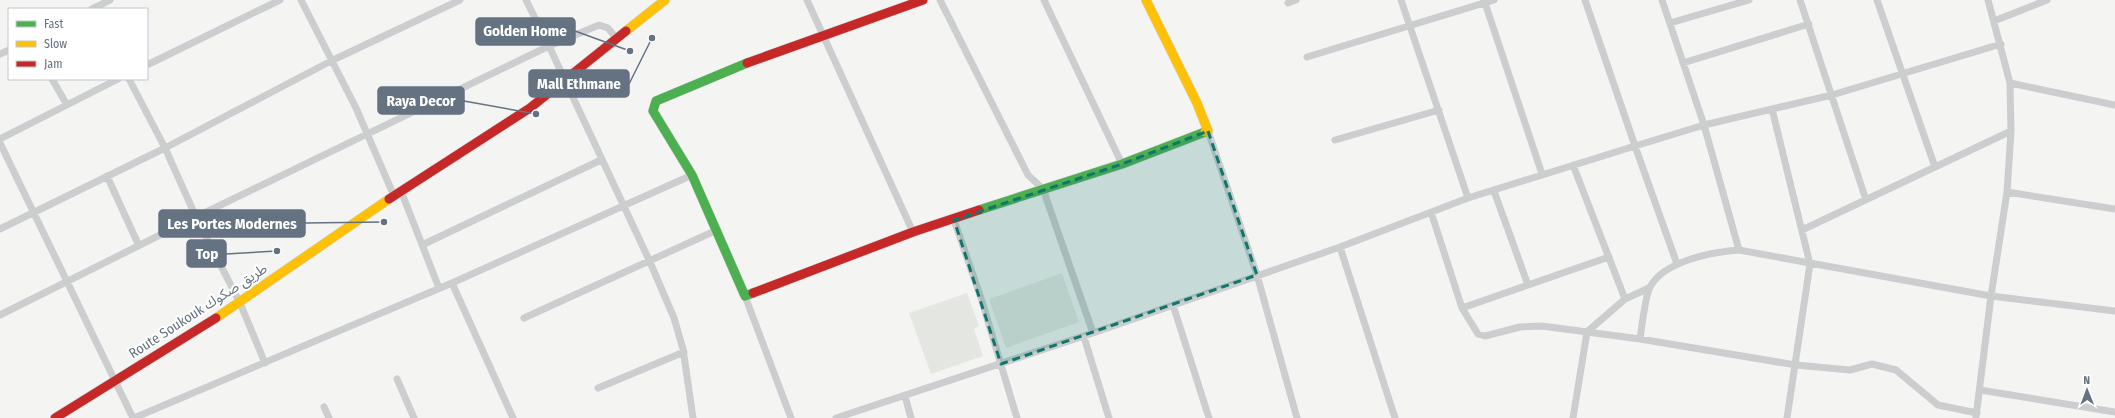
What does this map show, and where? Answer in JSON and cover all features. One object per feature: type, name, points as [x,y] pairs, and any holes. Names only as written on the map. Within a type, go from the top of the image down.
[{"type":"street","points":[[96,8],[110,0]]},
{"type":"street","points":[[148,65],[280,0]]},
{"type":"street","points":[[302,0],[422,245],[439,288]]},
{"type":"street","points":[[0,229],[165,148],[331,61],[460,0]]},
{"type":"street","points":[[526,0],[550,46],[564,82],[624,206],[674,318],[684,352],[693,418]]},
{"type":"street","name":"Route Soukouk طريق صكوك","points":[[55,418],[240,304],[397,194],[530,108],[665,0]]},
{"type":"street","points":[[807,0],[913,232]]},
{"type":"street","points":[[791,418],[745,296],[717,230],[692,175],[653,111],[656,101],[731,69],[913,2],[923,0]]},
{"type":"street","points":[[940,0],[1028,175],[1043,189],[1093,334]]},
{"type":"street","points":[[1044,0],[1122,164]]},
{"type":"street","points":[[1146,0],[1197,103],[1208,131],[1256,275],[1297,418]]},
{"type":"street","points":[[1288,3],[1296,0]]},
{"type":"street","points":[[1400,0],[1468,198]]},
{"type":"street","points":[[1307,57],[1410,26],[1485,1],[1494,0]]},
{"type":"street","points":[[1585,0],[1677,264]]},
{"type":"street","points":[[1662,0],[1704,126],[1739,250]]},
{"type":"street","points":[[1670,24],[1749,0]]},
{"type":"street","points":[[1800,0],[1866,200]]},
{"type":"street","points":[[1877,0],[1901,73],[1935,167]]},
{"type":"street","points":[[1431,212],[1462,308],[1478,334],[1485,336],[1532,326],[1640,339],[1796,365],[1850,370],[1872,364],[1896,370],[1938,405],[1976,416],[1991,296],[2007,192],[2011,131],[2010,84],[2001,44],[1988,0]]},
{"type":"street","points":[[1994,21],[2047,0]]},
{"type":"street","points":[[1485,1],[1542,174]]},
{"type":"street","points":[[1683,63],[1809,24]]},
{"type":"street","points":[[0,315],[196,217],[368,136],[550,46],[599,26],[608,28],[617,39]]},
{"type":"street","points":[[836,418],[1093,334],[1256,275],[1340,247],[1468,198],[1542,174],[1704,126],[1832,95],[2001,44]]},
{"type":"street","points":[[53,80],[66,105]]},
{"type":"street","points":[[0,139],[116,80]]},
{"type":"street","points":[[130,80],[165,148],[196,217],[240,304],[265,363]]},
{"type":"street","points":[[2010,84],[2115,105]]},
{"type":"street","points":[[1772,109],[1810,264],[1787,418]]},
{"type":"street","points":[[1335,140],[1438,110]]},
{"type":"street","points":[[745,296],[913,232],[954,220],[1043,189],[1122,164],[1208,131]]},
{"type":"street","points":[[1802,230],[2011,131]]},
{"type":"street","points":[[0,144],[134,418],[452,283],[692,175]]},
{"type":"street","points":[[422,245],[601,160]]},
{"type":"street","points":[[1573,165],[1625,299]]},
{"type":"street","points":[[107,176],[139,246]]},
{"type":"street","points":[[1494,190],[1528,285]]},
{"type":"street","points":[[2007,192],[2115,209]]},
{"type":"street","points":[[954,220],[981,298],[1017,418]]},
{"type":"street","points":[[524,318],[650,262],[717,230]]},
{"type":"street","points":[[1340,247],[1396,418]]},
{"type":"street","points":[[1573,418],[1587,332],[1625,299],[1649,288],[1656,279],[1677,264],[1716,252],[1739,250],[1810,264],[1851,269],[1991,296],[2115,311]]},
{"type":"street","points":[[1462,308],[1609,257]]},
{"type":"street","points":[[452,283],[513,418]]},
{"type":"street","points":[[1640,339],[1649,288]]},
{"type":"street","points":[[1173,305],[1209,418]]},
{"type":"street","points":[[1084,337],[1109,418]]},
{"type":"street","points":[[598,388],[684,352]]},
{"type":"street","points":[[397,379],[414,418]]},
{"type":"street","points":[[1980,390],[2115,412]]},
{"type":"street","points":[[905,396],[911,418]]},
{"type":"street","points":[[324,407],[329,418]]},
{"type":"highlighted area","points":[[1208,131],[1257,275],[1001,364],[954,220],[1122,164]]},
{"type":"shaded area","points":[[1062,273],[1079,322],[1006,348],[989,299]]},
{"type":"shaded area","points":[[967,293],[979,326],[974,329],[983,356],[931,374],[909,313]]},
{"type":"traffic: fast","points":[[747,63],[656,101],[653,111],[692,175],[745,296],[753,293]]},
{"type":"traffic: fast","points":[[979,210],[1122,164],[1205,132]]},
{"type":"traffic: slow","points":[[626,31],[665,0]]},
{"type":"traffic: slow","points":[[1146,0],[1197,103],[1208,131],[1205,132]]},
{"type":"traffic: slow","points":[[216,318],[389,199]]},
{"type":"traffic: jam","points":[[747,63],[923,0]]},
{"type":"traffic: jam","points":[[389,199],[530,108],[626,31]]},
{"type":"traffic: jam","points":[[753,293],[913,232],[979,210]]},
{"type":"traffic: jam","points":[[55,418],[216,318]]},
{"type":"place","name":"Mall Ethmane","points":[[652,38]]},
{"type":"place","name":"Golden Home","points":[[630,51]]},
{"type":"place","name":"Raya Decor","points":[[536,114]]},
{"type":"place","name":"Les Portes Modernes","points":[[384,222]]},
{"type":"place","name":"Top","points":[[277,251]]}]
